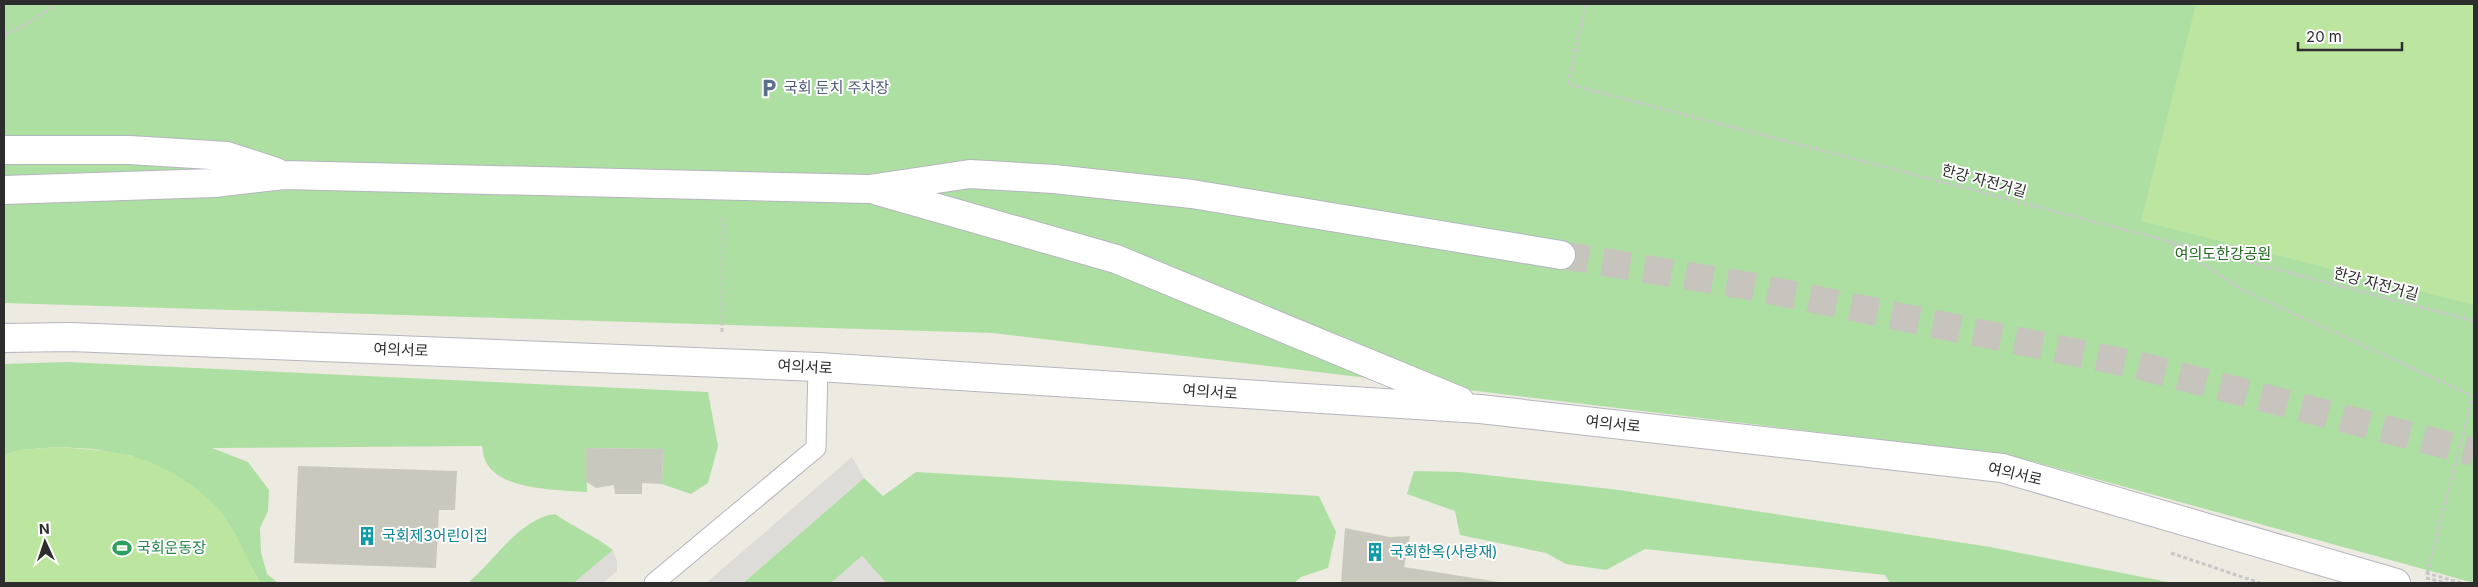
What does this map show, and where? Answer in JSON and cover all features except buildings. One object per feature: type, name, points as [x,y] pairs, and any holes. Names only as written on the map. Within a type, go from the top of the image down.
[{"type":"main road","points":[[4,150],[130,150],[227,156],[284,175]]},
{"type":"main road","points":[[4,190],[214,183],[284,175],[869,188],[970,174],[1054,179],[1192,194],[1561,255]]},
{"type":"main road","points":[[869,188],[1116,259],[1480,410]]},
{"type":"main road","name":"여의서로","points":[[4,338],[72,337],[818,367],[1480,410],[2002,468],[2396,583]]},
{"type":"lane","points":[[654,583],[816,448],[818,367]]},
{"type":"path","points":[[4,34],[14,31],[57,4]]},
{"type":"path","name":"한강 자전거길","points":[[1586,4],[1568,84],[2474,321]]},
{"type":"path","points":[[722,363],[723,185]]},
{"type":"path","points":[[2168,241],[2243,290],[2473,396],[2425,583]]},
{"type":"green space","name":"여의도한강공원","points":[[4,4],[2474,4],[2474,583],[2009,455],[993,333],[4,303]]},
{"type":"green space","points":[[2196,4],[2474,4],[2474,305],[2141,221]]},
{"type":"green space","points":[[67,362],[708,392],[718,446],[708,483],[691,494],[662,484],[663,449],[586,448],[587,492],[545,489],[500,477],[490,468],[484,457],[482,446],[212,448],[248,462],[269,490],[268,511],[260,528],[261,552],[267,574],[278,583],[260,583],[222,513],[132,456],[93,449],[58,447],[21,450],[4,455],[4,364]]},
{"type":"green space","name":"국회운동장","points":[[58,447],[104,451],[131,456],[156,465],[192,485],[226,519],[260,583],[4,583],[4,455],[21,450]]},
{"type":"green space","points":[[1414,471],[1460,472],[1619,490],[1990,547],[2173,583],[1890,583],[1885,575],[1645,549],[1606,570],[1566,564],[1546,553],[1460,535],[1455,511],[1407,494]]},
{"type":"green space","points":[[916,472],[1319,496],[1336,532],[1328,568],[1301,577],[1294,583],[886,583],[862,556],[831,583],[743,583],[864,478],[883,496]]},
{"type":"green space","points":[[555,514],[613,550],[574,583],[468,583],[508,542],[530,523],[542,517]]},
{"type":"shaded area","points":[[852,457],[864,478],[743,583],[706,583]]},
{"type":"shaded area","points":[[613,550],[617,561],[617,571],[603,583],[574,583]]},
{"type":"shaded area","points":[[862,556],[886,583],[831,583]]},
{"type":"tunnel","points":[[1561,255],[1749,286],[2137,365],[2474,452]]},
{"type":"place","name":"국회 둔치 주차장","points":[[769,88]]},
{"type":"place","name":"국회제3어린이집","points":[[367,536]]},
{"type":"place","name":"국회운동장","points":[[122,548]]},
{"type":"place","name":"국회한옥(사랑재)","points":[[1375,552]]}]
